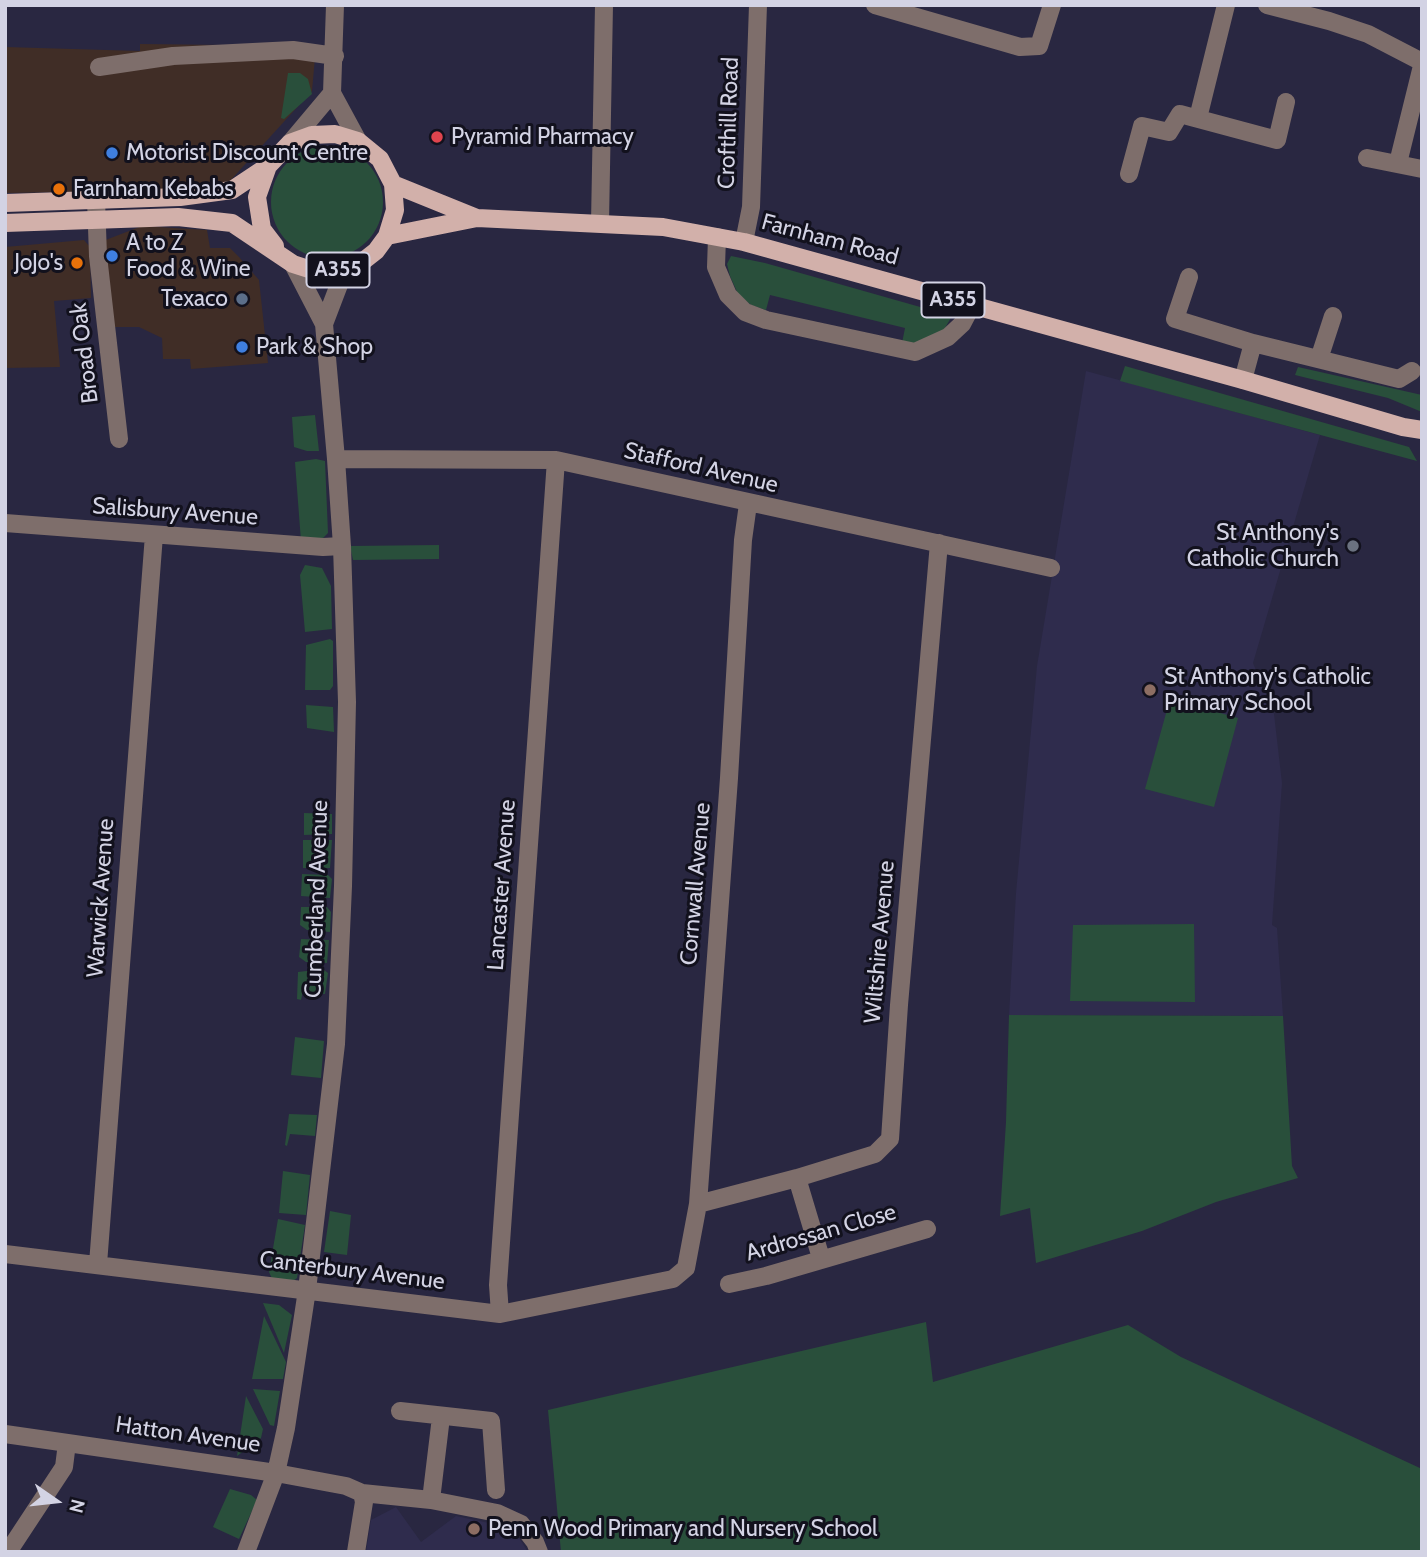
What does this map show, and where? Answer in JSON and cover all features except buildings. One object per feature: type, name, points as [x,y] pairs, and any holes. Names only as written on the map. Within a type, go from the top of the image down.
[{"type":"main road","name":"A355","points":[[5,203],[180,197],[232,190],[268,166],[290,144],[312,135],[335,134],[358,141]]},
{"type":"main road","points":[[358,141],[380,159],[393,184]]},
{"type":"main road","name":"A355","points":[[268,166],[257,197],[262,229],[287,259]]},
{"type":"main road","name":"Farnham Road","points":[[393,184],[477,218]]},
{"type":"main road","name":"A355","points":[[5,223],[178,217],[232,223],[287,259],[318,272],[345,270],[362,262],[387,236],[395,210],[393,184]]},
{"type":"main road","name":"Farnham Road","points":[[387,236],[477,218],[663,227],[744,242],[1403,427],[1422,430]]},
{"type":"street","points":[[335,5],[332,93],[358,141]]},
{"type":"street","points":[[600,223],[604,5]]},
{"type":"street","name":"Crofthill Road","points":[[744,242],[751,206],[758,5]]},
{"type":"street","points":[[875,5],[1020,47],[1040,46],[1052,5]]},
{"type":"street","points":[[1198,118],[1226,5]]},
{"type":"street","points":[[1268,5],[1331,13],[1422,64],[1398,163]]},
{"type":"street","points":[[99,67],[173,56],[293,50],[335,56]]},
{"type":"street","points":[[290,144],[332,93]]},
{"type":"street","points":[[1129,174],[1142,126],[1169,132],[1180,114],[1277,140],[1286,102]]},
{"type":"street","points":[[1367,158],[1422,169]]},
{"type":"street","name":"Broad Oak","points":[[96,199],[98,256],[120,439]]},
{"type":"street","points":[[717,237],[716,267],[728,295],[745,312],[766,320],[915,352],[938,344],[955,332],[972,305]]},
{"type":"street","name":"Cumberland Avenue","points":[[246,1552],[276,1473],[286,1428],[307,1290],[336,1044],[347,702],[342,546],[324,324],[287,259]]},
{"type":"street","name":"Cumberland Avenue","points":[[324,324],[345,270]]},
{"type":"street","points":[[1189,277],[1175,319],[1252,343],[1399,379],[1412,371]]},
{"type":"street","points":[[1319,359],[1332,316]]},
{"type":"street","points":[[1243,380],[1252,343]]},
{"type":"street","name":"Stafford Avenue","points":[[336,459],[556,460],[1051,568]]},
{"type":"street","name":"Lancaster Avenue","points":[[500,1314],[499,1272],[556,460]]},
{"type":"street","name":"Cornwall Avenue","points":[[687,1268],[698,1204],[729,778],[743,540],[748,504]]},
{"type":"street","name":"Salisbury Avenue","points":[[5,523],[323,547],[342,546]]},
{"type":"street","name":"Warwick Avenue","points":[[98,1265],[153,535]]},
{"type":"street","name":"Wiltshire Avenue","points":[[698,1204],[875,1154],[890,1139],[939,543]]},
{"type":"street","points":[[797,1178],[821,1258]]},
{"type":"street","name":"Ardrossan Close","points":[[729,1284],[766,1276],[928,1229]]},
{"type":"street","name":"Canterbury Avenue","points":[[5,1254],[500,1314],[673,1279],[687,1268]]},
{"type":"street","points":[[400,1411],[491,1421],[496,1490]]},
{"type":"street","points":[[431,1500],[441,1417]]},
{"type":"street","name":"Hatton Avenue","points":[[5,1434],[276,1473],[346,1486],[362,1493],[431,1500],[497,1513],[520,1524],[535,1542],[539,1552]]},
{"type":"street","points":[[8,1552],[64,1467],[67,1443]]},
{"type":"street","points":[[356,1552],[365,1502],[362,1493]]},
{"type":"shaded area","points":[[140,44],[316,46],[312,91],[229,182],[184,190],[5,193],[5,47],[140,51]]},
{"type":"shaded area","points":[[142,226],[207,230],[210,248],[230,248],[239,257],[259,280],[268,363],[191,369],[190,359],[163,359],[162,338],[139,327],[112,327],[103,241]]},
{"type":"shaded area","points":[[84,240],[90,247],[91,298],[54,301],[60,367],[5,368],[5,247]]},
{"type":"shaded area","name":"St Anthony's Catholic Primary School","points":[[1086,371],[1320,435],[1253,663],[1274,714],[1282,783],[1272,925],[1277,928],[1283,1016],[1009,1015],[1016,893],[1037,666]]},
{"type":"shaded area","name":"Penn Wood Primary and Nursery School","points":[[396,1507],[421,1542],[456,1516],[503,1526],[519,1538],[528,1552],[366,1552],[371,1520]]},
{"type":"green space","points":[[288,73],[300,73],[308,79],[312,94],[284,119],[281,118]]},
{"type":"green space","points":[[327,146],[349,150],[367,162],[379,180],[383,202],[379,224],[367,242],[349,254],[327,258],[305,254],[287,242],[275,224],[271,202],[275,180],[287,162],[305,150]]},
{"type":"green space","points":[[731,256],[765,263],[952,316],[942,333],[914,344],[902,343],[905,328],[770,295],[766,310],[751,305],[738,294],[727,264]]},
{"type":"green space","points":[[1125,366],[1409,447],[1417,461],[1120,381]]},
{"type":"green space","points":[[1298,367],[1422,395],[1422,412],[1388,398],[1295,375]]},
{"type":"green space","points":[[315,415],[319,451],[294,447],[292,417]]},
{"type":"green space","points":[[316,459],[325,461],[328,533],[318,543],[301,541],[295,462]]},
{"type":"green space","points":[[439,545],[439,559],[353,560],[350,546]]},
{"type":"green space","points":[[305,565],[322,568],[331,586],[332,629],[305,632],[300,575]]},
{"type":"green space","points":[[330,639],[333,641],[333,686],[330,690],[305,690],[306,645]]},
{"type":"green space","points":[[1170,699],[1238,718],[1214,807],[1145,789]]},
{"type":"green space","points":[[306,705],[333,707],[334,732],[307,728]]},
{"type":"green space","points":[[304,813],[332,814],[332,834],[304,835]]},
{"type":"green space","points":[[303,840],[332,840],[330,868],[303,868]]},
{"type":"green space","points":[[302,874],[328,875],[332,879],[330,898],[301,896]]},
{"type":"green space","points":[[301,907],[327,907],[331,912],[330,932],[307,930],[300,925]]},
{"type":"green space","points":[[1194,924],[1195,1002],[1070,1001],[1073,925]]},
{"type":"green space","points":[[301,939],[329,940],[327,963],[306,962],[299,957]]},
{"type":"green space","points":[[323,969],[328,973],[325,994],[303,991],[301,1000],[297,999],[298,972]]},
{"type":"green space","points":[[1009,1015],[1283,1016],[1292,1166],[1298,1178],[1216,1202],[1142,1231],[1036,1263],[1030,1208],[1000,1216]]},
{"type":"green space","points":[[295,1037],[324,1041],[321,1078],[291,1075]]},
{"type":"green space","points":[[289,1114],[317,1115],[315,1136],[290,1134],[287,1146],[285,1145]]},
{"type":"green space","points":[[283,1171],[310,1175],[306,1215],[279,1213]]},
{"type":"green space","points":[[330,1211],[351,1215],[347,1255],[324,1252]]},
{"type":"green space","points":[[278,1219],[305,1225],[297,1278],[292,1282],[273,1281],[269,1272]]},
{"type":"green space","points":[[263,1303],[279,1305],[292,1315],[284,1353]]},
{"type":"green space","points":[[264,1316],[286,1362],[283,1379],[252,1379]]},
{"type":"green space","points":[[926,1322],[933,1382],[1128,1325],[1181,1357],[1422,1469],[1422,1552],[561,1552],[548,1410]]},
{"type":"green space","points":[[253,1389],[280,1391],[274,1426],[270,1425]]},
{"type":"green space","points":[[246,1396],[263,1429],[261,1438],[237,1456]]},
{"type":"green space","points":[[230,1489],[251,1495],[257,1500],[239,1539],[213,1527]]},
{"type":"place","name":"Pyramid Pharmacy","points":[[437,137]]},
{"type":"place","name":"Motorist Discount Centre","points":[[112,153]]},
{"type":"place","name":"Farnham Kebabs","points":[[59,189]]},
{"type":"place","name":"A to Z Food & Wine","points":[[112,256]]},
{"type":"place","name":"JoJo's","points":[[77,263]]},
{"type":"place","name":"Texaco","points":[[242,299]]},
{"type":"place","name":"Park & Shop","points":[[242,347]]},
{"type":"place","name":"St Anthony's Catholic Church","points":[[1353,546]]},
{"type":"place","name":"St Anthony's Catholic Primary School","points":[[1150,690]]},
{"type":"place","name":"Penn Wood Primary and Nursery School","points":[[474,1529]]}]
